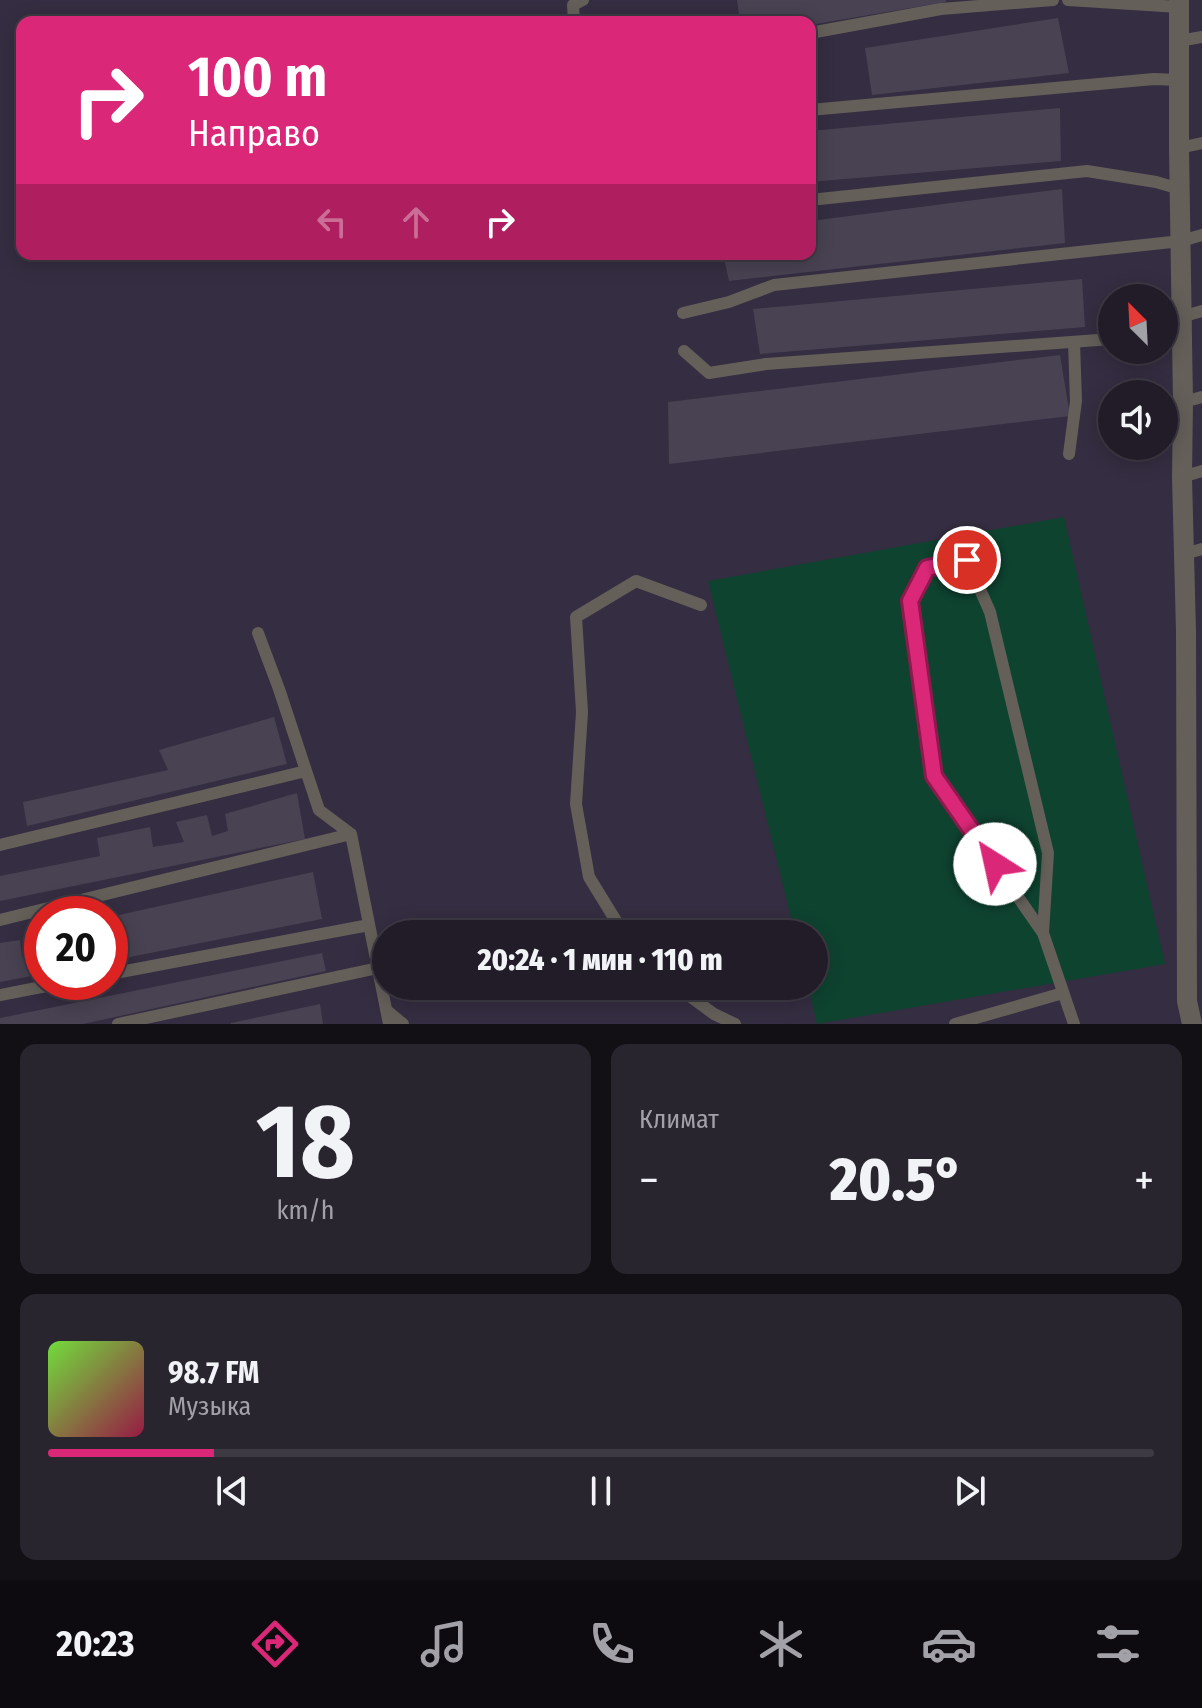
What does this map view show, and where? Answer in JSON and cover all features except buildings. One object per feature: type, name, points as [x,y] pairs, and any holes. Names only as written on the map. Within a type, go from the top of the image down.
[{"type":"street","points":[[1178,326],[1181,317],[1179,4]]},
{"type":"street","points":[[1178,357],[1192,400],[1182,477],[1193,552],[1192,1024]]},
{"type":"lane","points":[[574,16],[573,5],[583,0]]},
{"type":"lane","points":[[816,32],[941,9],[1053,0]]},
{"type":"lane","points":[[1068,0],[1179,4]]},
{"type":"lane","points":[[1179,41],[1202,37]]},
{"type":"lane","points":[[816,109],[1154,79],[1179,80]]},
{"type":"lane","points":[[1179,148],[1202,143]]},
{"type":"lane","points":[[816,199],[1087,171],[1180,189]]},
{"type":"lane","points":[[683,313],[729,302],[774,285],[1181,241],[1202,235]]},
{"type":"lane","points":[[1181,317],[1202,311]]},
{"type":"lane","points":[[684,351],[709,373],[766,364],[1098,340]]},
{"type":"lane","points":[[1069,454],[1076,401],[1074,342]]},
{"type":"lane","points":[[1182,477],[1202,471]]},
{"type":"lane","points":[[1043,933],[1048,853],[990,612],[967,560],[927,568],[910,601],[934,776],[1043,933],[1074,1024]]},
{"type":"lane","points":[[615,920],[589,877],[576,804],[582,712],[576,617],[636,581],[701,605]]},
{"type":"lane","points":[[258,633],[319,810],[351,834],[372,939]]},
{"type":"lane","points":[[0,845],[306,771]]},
{"type":"lane","points":[[0,920],[351,834]]},
{"type":"lane","points":[[128,971],[369,925]]},
{"type":"lane","points":[[118,1024],[372,969]]},
{"type":"lane","points":[[0,995],[24,990]]},
{"type":"lane","points":[[955,1024],[1063,993]]},
{"type":"lane","points":[[384,1000],[389,1024]]},
{"type":"lane","points":[[695,1000],[735,1024]]},
{"type":"lane","points":[[386,1010],[403,1024]]},
{"type":"shaded area","points":[[0,0],[1202,0],[1202,1024],[0,1024]]},
{"type":"green space","points":[[1064,517],[1165,964],[817,1024],[811,1000],[828,1000],[828,920],[792,920],[708,581]]},
{"type":"route","points":[[967,560],[927,568],[910,601],[934,776],[995,864]]}]
